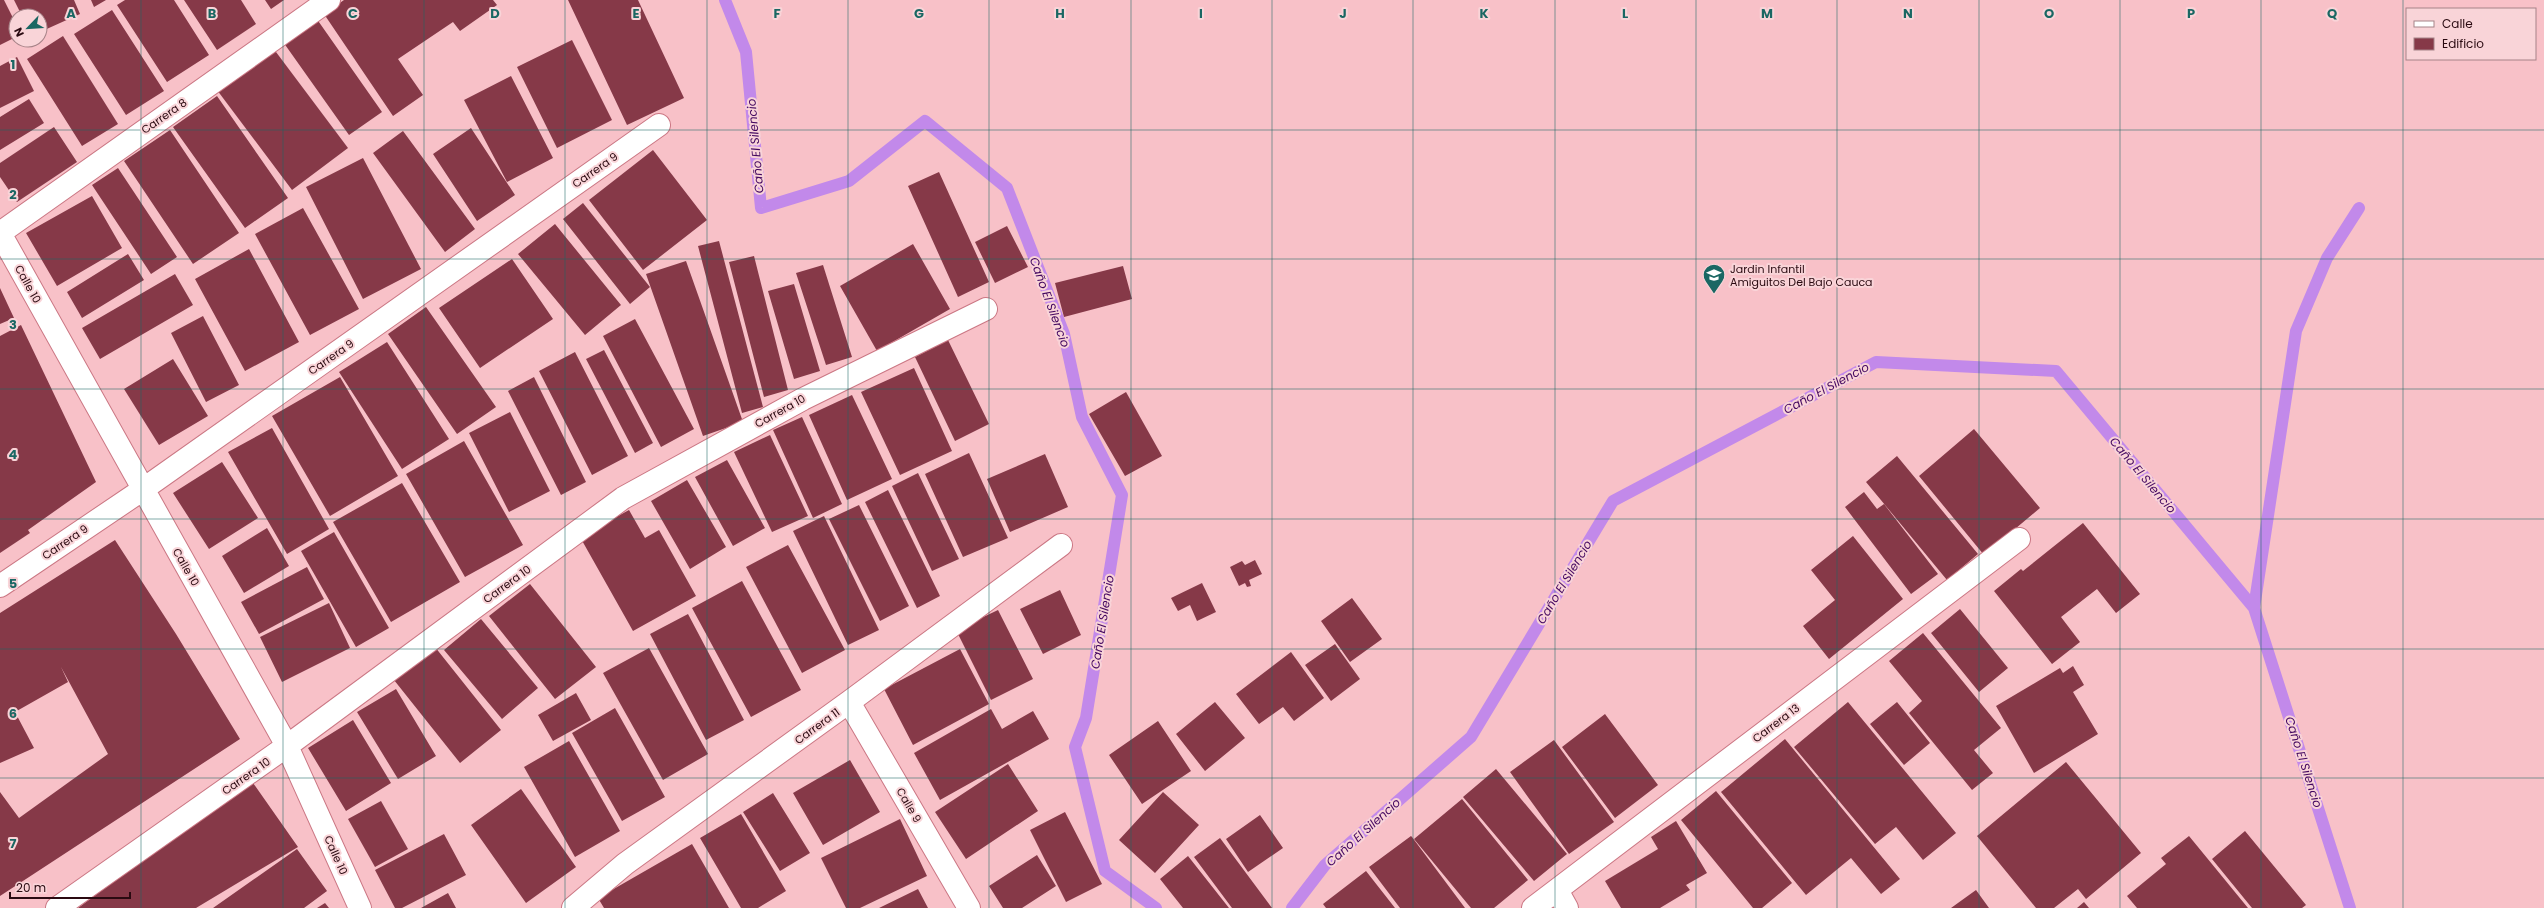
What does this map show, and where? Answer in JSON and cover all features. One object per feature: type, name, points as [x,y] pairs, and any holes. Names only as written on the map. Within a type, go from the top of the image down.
[{"type":"street","name":"Carrera 8","points":[[0,233],[329,0]]},
{"type":"street","name":"Carrera 9","points":[[0,586],[142,490],[659,125]]},
{"type":"street","name":"Calle 10","points":[[0,233],[142,490],[287,746],[360,908]]},
{"type":"street","name":"Carrera 10","points":[[57,908],[287,746],[623,498],[803,399],[986,309]]},
{"type":"street","name":"Carrera 13","points":[[1533,908],[1562,899],[2019,539]]},
{"type":"street","name":"Carrera 11","points":[[573,908],[625,864],[849,702],[1061,545]]},
{"type":"street","name":"Calle 9","points":[[849,702],[968,908]]},
{"type":"building","points":[[0,0],[4,0],[8,8],[8,41],[0,45]]},
{"type":"building","points":[[14,0],[74,0],[80,14],[48,28],[48,8],[18,8]]},
{"type":"building","points":[[91,0],[106,0],[94,7]]},
{"type":"building","points":[[125,0],[174,0],[209,55],[167,82],[117,5]]},
{"type":"building","points":[[184,0],[241,0],[256,24],[217,50]]},
{"type":"building","points":[[265,0],[284,0],[271,9]]},
{"type":"building","points":[[344,0],[493,0],[497,5],[460,31],[453,22],[398,59],[423,95],[393,116],[324,14]]},
{"type":"building","points":[[568,0],[638,0],[684,98],[627,125]]},
{"type":"building","points":[[112,10],[164,91],[126,115],[74,34]]},
{"type":"building","points":[[314,15],[382,112],[349,135],[281,39]]},
{"type":"building","points":[[63,36],[118,124],[82,146],[27,59],[44,48],[48,48],[48,46]]},
{"type":"building","points":[[572,40],[612,120],[557,148],[517,67]]},
{"type":"building","points":[[273,48],[348,148],[292,190],[217,90]]},
{"type":"building","points":[[17,57],[34,91],[0,108],[0,66]]},
{"type":"building","points":[[511,76],[553,158],[507,182],[464,100]]},
{"type":"building","points":[[217,96],[288,198],[245,228],[173,127]]},
{"type":"building","points":[[29,99],[44,123],[0,150],[0,117]]},
{"type":"building","points":[[54,127],[77,162],[17,202],[0,177],[0,163]]},
{"type":"building","points":[[471,128],[515,195],[477,221],[433,154]]},
{"type":"building","points":[[170,130],[239,233],[193,264],[124,161]]},
{"type":"building","points":[[403,131],[475,229],[445,252],[373,153]]},
{"type":"building","points":[[653,150],[707,220],[643,270],[589,200]]},
{"type":"building","points":[[363,158],[421,269],[363,299],[306,187]]},
{"type":"building","points":[[118,168],[177,257],[151,274],[92,185]]},
{"type":"building","points":[[939,172],[989,282],[958,297],[908,186]]},
{"type":"building","points":[[92,196],[122,248],[57,286],[26,233]]},
{"type":"building","points":[[583,203],[650,287],[630,304],[563,219]]},
{"type":"building","points":[[303,208],[359,309],[310,335],[255,234]]},
{"type":"building","points":[[555,224],[621,305],[585,335],[518,254]]},
{"type":"building","points":[[1007,226],[1028,267],[995,283],[975,242]]},
{"type":"building","points":[[719,241],[763,407],[742,413],[698,246]]},
{"type":"building","points":[[913,244],[950,309],[877,351],[840,286]]},
{"type":"building","points":[[249,249],[299,342],[245,371],[195,279]]},
{"type":"building","points":[[128,254],[144,280],[82,318],[67,292]]},
{"type":"building","points":[[754,256],[788,390],[764,397],[729,262]]},
{"type":"building","points":[[512,259],[553,319],[480,368],[439,308]]},
{"type":"building","points":[[686,261],[743,422],[703,436],[646,274]]},
{"type":"building","points":[[823,265],[852,357],[826,365],[796,273]]},
{"type":"building","points":[[1123,266],[1132,299],[1064,317],[1055,283]]},
{"type":"building","points":[[175,274],[193,305],[100,359],[82,328]]},
{"type":"building","points":[[794,284],[820,371],[794,379],[768,291]]},
{"type":"building","points":[[0,288],[14,318],[0,324]]},
{"type":"building","points":[[426,307],[496,407],[457,434],[388,334]]},
{"type":"building","points":[[203,316],[239,385],[206,402],[171,333]]},
{"type":"building","points":[[635,319],[694,429],[661,447],[603,336]]},
{"type":"building","points":[[21,325],[96,482],[28,530],[30,533],[0,553],[0,336]]},
{"type":"building","points":[[948,340],[989,424],[955,441],[915,357]]},
{"type":"building","points":[[387,342],[449,439],[402,469],[339,372]]},
{"type":"building","points":[[604,350],[653,443],[635,453],[586,359]]},
{"type":"building","points":[[575,352],[628,456],[592,475],[539,371]]},
{"type":"building","points":[[173,359],[208,416],[159,445],[124,389]]},
{"type":"building","points":[[914,368],[952,451],[900,475],[861,392]]},
{"type":"building","points":[[340,377],[398,476],[330,516],[272,416]]},
{"type":"building","points":[[534,377],[586,482],[561,495],[508,391]]},
{"type":"building","points":[[1126,392],[1162,456],[1125,476],[1089,414]]},
{"type":"building","points":[[852,395],[892,479],[847,500],[809,415]]},
{"type":"building","points":[[510,412],[550,491],[509,512],[469,433]]},
{"type":"building","points":[[802,417],[842,504],[813,518],[773,430]]},
{"type":"building","points":[[272,428],[329,529],[287,554],[228,452]]},
{"type":"building","points":[[1974,429],[2040,508],[1984,555],[1919,476]]},
{"type":"building","points":[[770,435],[808,516],[772,532],[734,452]]},
{"type":"building","points":[[464,441],[523,545],[465,577],[406,474]]},
{"type":"building","points":[[969,453],[1008,538],[963,557],[925,474]]},
{"type":"building","points":[[1045,454],[1068,507],[1010,532],[987,479]]},
{"type":"building","points":[[1897,456],[1978,554],[1947,580],[1866,482]]},
{"type":"building","points":[[727,460],[765,528],[733,546],[695,477]]},
{"type":"building","points":[[222,462],[258,518],[209,549],[173,493]]},
{"type":"building","points":[[918,473],[959,559],[932,571],[892,486]]},
{"type":"building","points":[[687,480],[726,547],[690,569],[651,501]]},
{"type":"building","points":[[402,483],[460,582],[391,622],[333,522]]},
{"type":"building","points":[[888,490],[940,596],[917,608],[865,502]]},
{"type":"building","points":[[1864,492],[1877,509],[1884,504],[1938,574],[1911,594],[1845,507]]},
{"type":"building","points":[[859,505],[909,606],[880,621],[829,519]]},
{"type":"building","points":[[629,510],[645,538],[659,530],[696,596],[633,631],[580,537]]},
{"type":"building","points":[[824,516],[879,630],[848,645],[793,531]]},
{"type":"building","points":[[2083,523],[2140,594],[2116,613],[2097,589],[2061,617],[2080,642],[2052,664],[1994,591],[2021,569],[2023,571]]},
{"type":"building","points":[[267,528],[289,566],[244,593],[222,556]]},
{"type":"building","points":[[334,532],[389,628],[356,647],[301,551]]},
{"type":"building","points":[[1853,536],[1903,599],[1829,659],[1803,626],[1835,600],[1811,570]]},
{"type":"building","points":[[115,540],[176,634],[240,739],[0,896],[0,792],[19,818],[108,754],[61,667],[68,682],[15,712],[34,748],[0,763],[0,613]]},
{"type":"building","points":[[788,545],[845,650],[802,673],[746,567]]},
{"type":"building","points":[[1255,560],[1262,574],[1249,580],[1251,586],[1247,587],[1245,583],[1239,586],[1230,567],[1242,561],[1245,565]]},
{"type":"building","points":[[307,567],[324,599],[259,634],[241,602]]},
{"type":"building","points":[[742,581],[801,690],[751,717],[692,608]]},
{"type":"building","points":[[1202,583],[1216,612],[1197,621],[1190,605],[1178,611],[1171,598]]},
{"type":"building","points":[[530,584],[596,667],[555,699],[489,616]]},
{"type":"building","points":[[1060,590],[1081,635],[1043,654],[1020,609]]},
{"type":"building","points":[[1352,598],[1382,639],[1350,662],[1321,621]]},
{"type":"building","points":[[329,603],[350,648],[282,682],[260,637]]},
{"type":"building","points":[[1960,609],[2008,668],[1979,692],[1931,633]]},
{"type":"building","points":[[998,610],[1033,679],[991,700],[956,630]]},
{"type":"building","points":[[688,614],[744,720],[706,740],[650,634]]},
{"type":"building","points":[[481,619],[538,688],[502,719],[444,650]]},
{"type":"building","points":[[1923,633],[2001,728],[1974,750],[1993,773],[1972,790],[1909,713],[1922,701],[1889,661]]},
{"type":"building","points":[[1335,644],[1360,679],[1331,701],[1305,665]]},
{"type":"building","points":[[435,647],[501,730],[460,763],[394,680]]},
{"type":"building","points":[[649,648],[708,754],[663,780],[603,673]]},
{"type":"building","points":[[960,649],[989,704],[913,745],[884,689]]},
{"type":"building","points":[[1291,652],[1324,698],[1294,721],[1283,707],[1259,724],[1236,694]]},
{"type":"building","points":[[2073,666],[2084,685],[2073,692],[2098,734],[2034,773],[1996,706],[2060,668],[2063,673]]},
{"type":"building","points":[[396,689],[436,756],[398,779],[357,712]]},
{"type":"building","points":[[576,693],[591,720],[553,741],[538,715]]},
{"type":"building","points":[[1215,702],[1245,738],[1205,771],[1176,734]]},
{"type":"building","points":[[1848,702],[1956,833],[1923,860],[1896,827],[1875,844],[1794,747]]},
{"type":"building","points":[[1897,702],[1930,743],[1904,765],[1870,724]]},
{"type":"building","points":[[615,708],[665,797],[622,821],[572,733]]},
{"type":"building","points":[[991,709],[1002,729],[1033,711],[1049,739],[940,800],[914,753]]},
{"type":"building","points":[[1605,714],[1658,785],[1615,818],[1562,747]]},
{"type":"building","points":[[353,720],[391,783],[346,811],[308,748]]},
{"type":"building","points":[[1158,721],[1191,771],[1142,804],[1109,755]]},
{"type":"building","points":[[1785,739],[1900,879],[1881,894],[1851,858],[1806,895],[1721,792]]},
{"type":"building","points":[[1554,740],[1614,822],[1569,854],[1510,772]]},
{"type":"building","points":[[569,741],[620,831],[575,857],[524,767]]},
{"type":"building","points":[[850,760],[880,812],[823,845],[793,793]]},
{"type":"building","points":[[2066,762],[2141,853],[2086,899],[2078,889],[2054,908],[2036,908],[1977,836]]},
{"type":"building","points":[[1008,764],[1038,811],[966,859],[935,812]]},
{"type":"building","points":[[1496,769],[1567,854],[1534,881],[1463,797]]},
{"type":"building","points":[[251,780],[298,847],[196,908],[78,908]]},
{"type":"building","points":[[521,789],[576,867],[526,903],[471,825]]},
{"type":"building","points":[[1716,791],[1792,883],[1762,908],[1753,908],[1681,820]]},
{"type":"building","points":[[1163,792],[1199,825],[1155,873],[1119,840]]},
{"type":"building","points":[[773,793],[810,853],[780,871],[743,812]]},
{"type":"building","points":[[1462,799],[1528,880],[1494,908],[1471,908],[1414,839]]},
{"type":"building","points":[[381,801],[408,849],[375,867],[348,819]]},
{"type":"building","points":[[1065,812],[1102,884],[1066,902],[1030,830]]},
{"type":"building","points":[[741,814],[786,891],[758,908],[741,908],[700,838]]},
{"type":"building","points":[[1260,815],[1283,848],[1248,872],[1226,839]]},
{"type":"building","points":[[900,819],[927,876],[860,908],[846,908],[821,858]]},
{"type":"building","points":[[1676,821],[1707,873],[1686,885],[1690,890],[1660,908],[1621,908],[1605,881],[1658,849],[1651,837]]},
{"type":"building","points":[[2245,831],[2306,905],[2302,908],[2252,908],[2212,859]]},
{"type":"building","points":[[444,834],[466,875],[402,908],[395,908],[375,870]]},
{"type":"building","points":[[1411,836],[1465,908],[1400,908],[1369,867]]},
{"type":"building","points":[[2189,836],[2248,908],[2137,908],[2127,896],[2166,864],[2161,858]]},
{"type":"building","points":[[1220,838],[1272,908],[1232,908],[1194,857]]},
{"type":"building","points":[[692,844],[729,908],[604,908],[598,898]]},
{"type":"building","points":[[297,849],[327,891],[304,908],[213,908]]},
{"type":"building","points":[[1037,855],[1056,886],[1022,908],[1003,908],[989,886]]},
{"type":"building","points":[[1188,856],[1229,908],[1183,908],[1160,879]]},
{"type":"building","points":[[1366,871],[1395,908],[1326,908],[1323,904]]},
{"type":"building","points":[[918,889],[928,908],[879,908]]},
{"type":"building","points":[[1976,890],[1989,908],[1951,908]]},
{"type":"building","points":[[448,893],[456,908],[421,908]]},
{"type":"building","points":[[2084,902],[2089,908],[2077,908]]},
{"type":"building","points":[[325,903],[329,908],[317,908]]},
{"type":"waterway","name":"Caño El Silencio","points":[[725,0],[746,52],[761,208],[849,181],[925,121],[1007,188],[1064,334],[1082,417],[1122,495],[1086,718],[1075,747],[1105,871],[1156,908]]},
{"type":"waterway","points":[[2254,608],[2296,331],[2327,258],[2359,208]]},
{"type":"waterway","name":"Caño El Silencio","points":[[1292,908],[1325,865],[1471,737],[1613,501],[1876,362],[2056,371],[2254,608],[2350,908]]},
{"type":"place","name":"Jardin Infantil Amiguitos Del Bajo Cauca","points":[[1714,294]]}]
